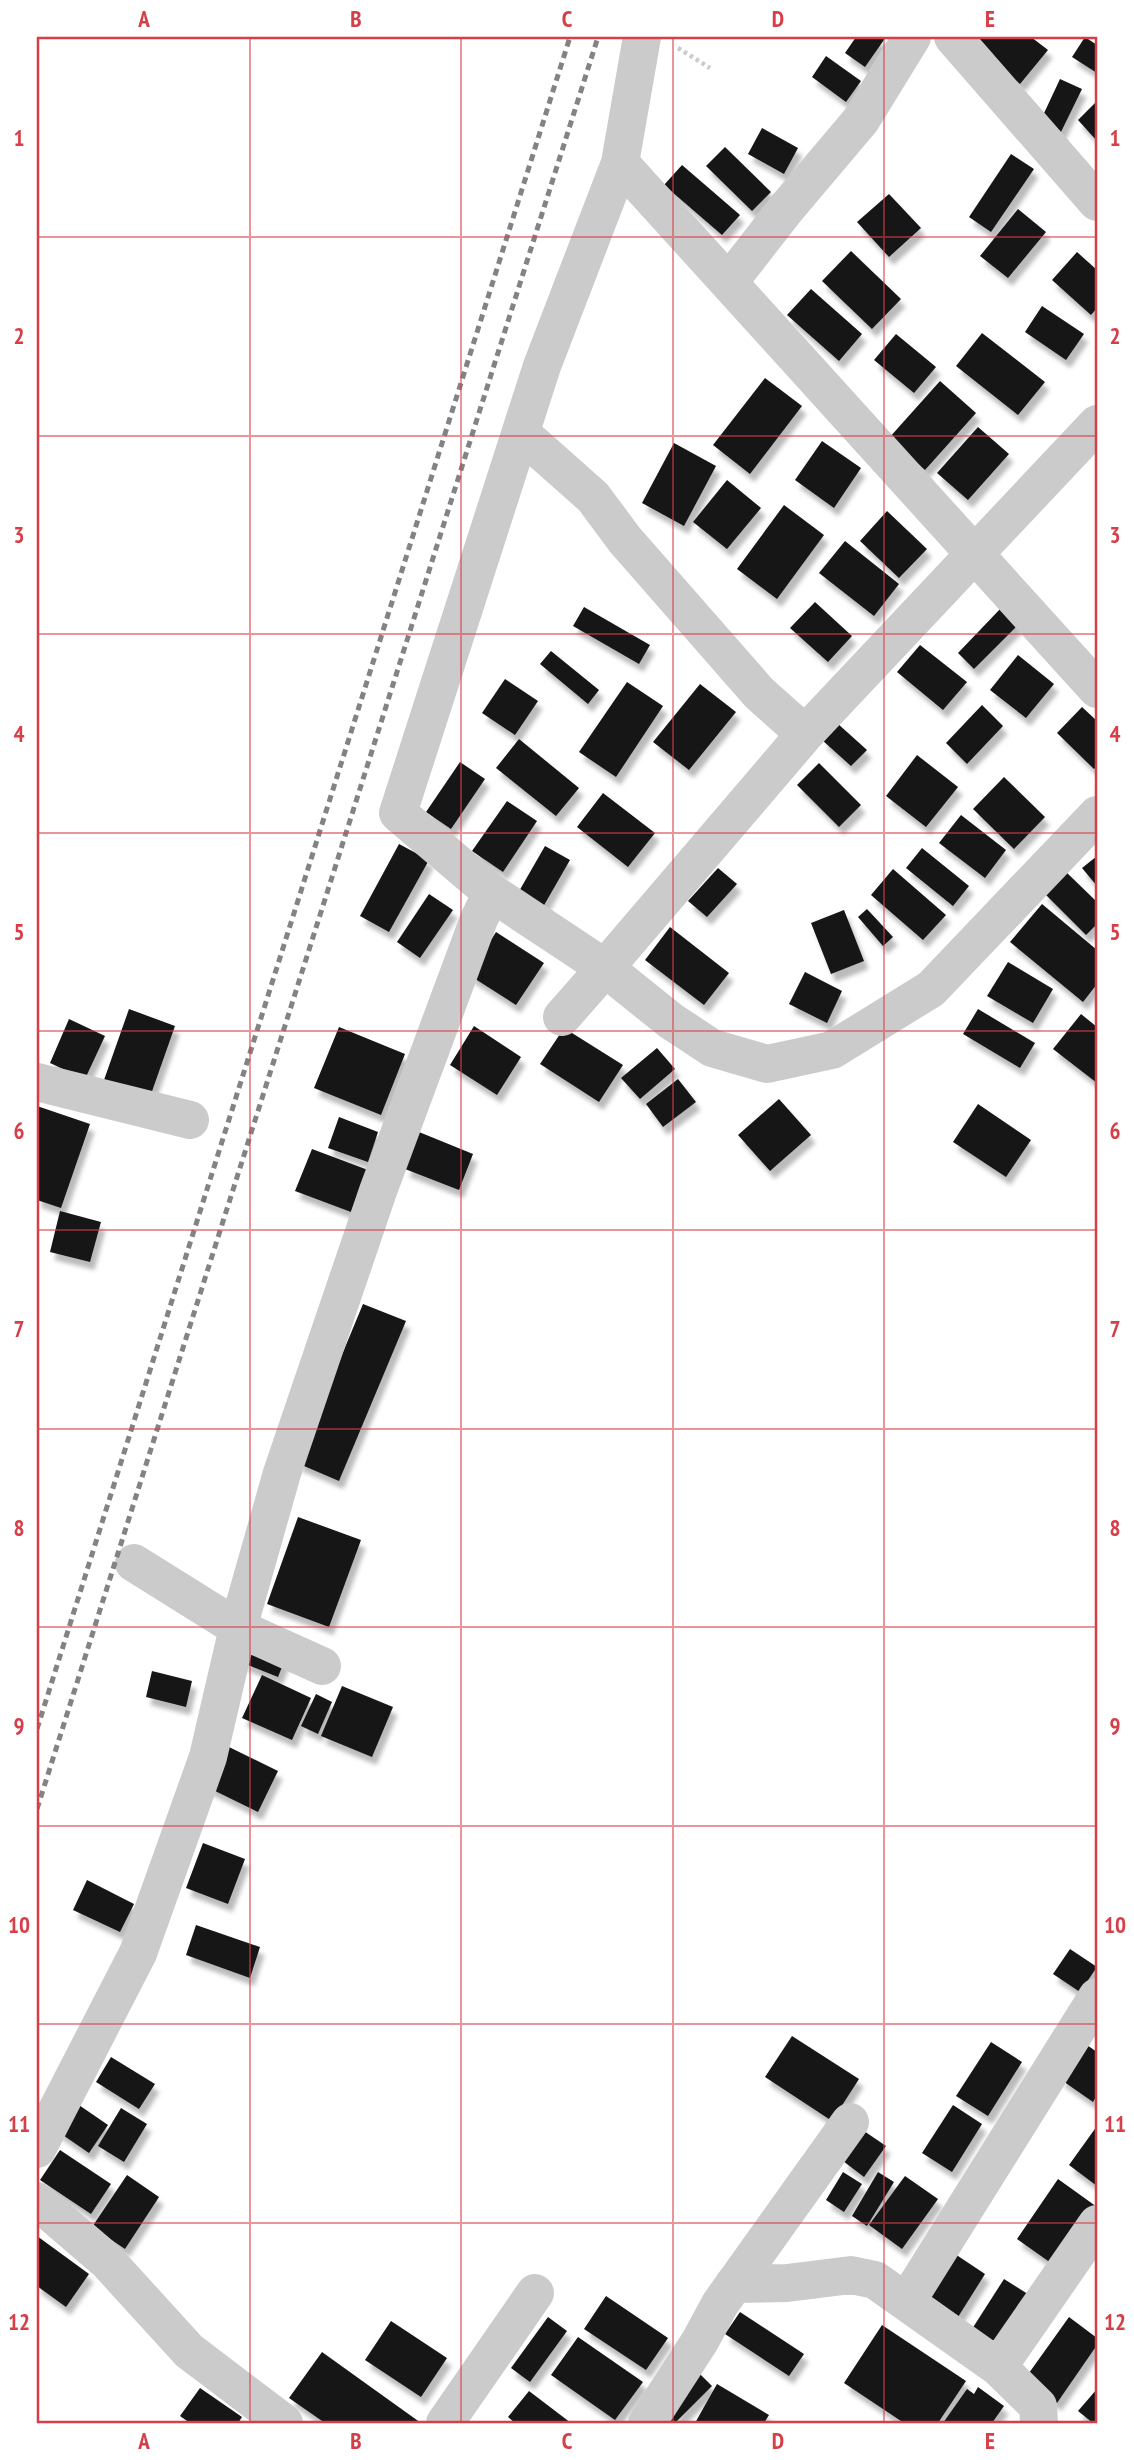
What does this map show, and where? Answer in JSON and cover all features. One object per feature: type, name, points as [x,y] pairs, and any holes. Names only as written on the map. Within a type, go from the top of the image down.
[{"type":"street","points":[[729,282],[861,120],[912,37]]},
{"type":"street","points":[[953,37],[1097,202]]},
{"type":"street","points":[[659,42],[620,163],[542,366],[398,813],[492,893],[605,968],[671,1021],[712,1048],[767,1065],[832,1050],[932,989],[1097,815]]},
{"type":"street","points":[[620,163],[1097,689]]},
{"type":"street","points":[[562,1017],[805,734],[976,556],[1097,424]]},
{"type":"street","points":[[522,434],[593,497],[625,540],[759,693],[805,734]]},
{"type":"street","points":[[37,2149],[138,1953],[208,1757],[238,1628],[282,1473],[378,1191],[479,919],[492,893]]},
{"type":"street","points":[[37,1082],[190,1120]]},
{"type":"street","points":[[134,1563],[238,1628],[322,1666]]},
{"type":"street","points":[[906,2301],[1097,1997]]},
{"type":"street","points":[[646,2423],[734,2284],[850,2122]]},
{"type":"street","points":[[37,2201],[107,2262],[189,2351],[284,2423]]},
{"type":"street","points":[[998,2367],[1097,2224]]},
{"type":"street","points":[[734,2284],[787,2283],[851,2276],[874,2280],[998,2367],[1038,2406],[1039,2423]]},
{"type":"street","points":[[445,2423],[535,2293]]},
{"type":"path","points":[[659,42],[710,68]]},
{"type":"building","points":[[856,37],[886,37],[865,67],[845,53]]},
{"type":"building","points":[[974,37],[1031,37],[1048,50],[1020,84],[970,42]]},
{"type":"building","points":[[1085,37],[1097,45],[1097,73],[1072,57]]},
{"type":"building","points":[[826,56],[861,81],[846,102],[812,77]]},
{"type":"building","points":[[1060,79],[1082,89],[1059,136],[1038,126]]},
{"type":"building","points":[[1097,101],[1097,141],[1078,120]]},
{"type":"building","points":[[762,128],[798,148],[784,174],[748,154]]},
{"type":"building","points":[[725,147],[771,192],[752,211],[706,166]]},
{"type":"building","points":[[1011,154],[1034,169],[991,232],[969,217]]},
{"type":"building","points":[[682,165],[740,215],[722,235],[664,185]]},
{"type":"building","points":[[889,194],[921,228],[889,257],[857,222]]},
{"type":"building","points":[[1018,209],[1046,232],[1008,278],[980,256]]},
{"type":"building","points":[[851,251],[901,299],[872,329],[822,281]]},
{"type":"building","points":[[1077,252],[1097,270],[1097,308],[1091,315],[1052,280]]},
{"type":"building","points":[[811,289],[862,334],[839,361],[787,315]]},
{"type":"building","points":[[1042,306],[1084,334],[1066,360],[1025,332]]},
{"type":"building","points":[[982,333],[1045,382],[1018,415],[956,366]]},
{"type":"building","points":[[896,334],[936,367],[914,393],[874,360]]},
{"type":"building","points":[[765,378],[802,406],[750,474],[713,445]]},
{"type":"building","points":[[940,381],[976,413],[925,470],[889,438]]},
{"type":"building","points":[[978,427],[1009,454],[968,500],[937,473]]},
{"type":"building","points":[[822,441],[861,468],[834,508],[795,480]]},
{"type":"building","points":[[674,443],[716,466],[684,526],[642,503]]},
{"type":"building","points":[[727,480],[761,508],[727,549],[693,522]]},
{"type":"building","points":[[784,505],[824,535],[777,599],[737,569]]},
{"type":"building","points":[[887,511],[927,549],[899,578],[860,541]]},
{"type":"building","points":[[845,541],[899,584],[874,616],[819,573]]},
{"type":"building","points":[[815,602],[852,636],[828,662],[790,628]]},
{"type":"building","points":[[584,607],[650,645],[639,664],[573,626]]},
{"type":"building","points":[[1002,607],[1019,624],[974,669],[958,653]]},
{"type":"building","points":[[920,645],[967,682],[943,710],[897,672]]},
{"type":"building","points":[[551,651],[599,690],[588,704],[540,664]]},
{"type":"building","points":[[1018,655],[1054,684],[1026,718],[990,690]]},
{"type":"building","points":[[505,679],[538,701],[515,735],[482,713]]},
{"type":"building","points":[[627,682],[663,706],[616,777],[579,752]]},
{"type":"building","points":[[700,684],[736,712],[689,770],[653,742]]},
{"type":"building","points":[[982,705],[1003,726],[967,764],[946,743]]},
{"type":"building","points":[[1082,707],[1097,721],[1097,766],[1094,769],[1057,733]]},
{"type":"building","points":[[837,723],[867,750],[851,766],[822,740]]},
{"type":"building","points":[[519,739],[579,788],[556,816],[496,768]]},
{"type":"building","points":[[917,755],[958,787],[926,827],[886,796]]},
{"type":"building","points":[[460,762],[485,779],[451,829],[426,812]]},
{"type":"building","points":[[819,763],[861,805],[839,827],[797,785]]},
{"type":"building","points":[[1004,777],[1045,817],[1014,849],[973,809]]},
{"type":"building","points":[[603,793],[655,833],[628,867],[577,827]]},
{"type":"building","points":[[507,801],[537,821],[503,872],[472,851]]},
{"type":"building","points":[[961,815],[1006,850],[985,878],[939,843]]},
{"type":"building","points":[[399,844],[429,860],[389,932],[360,916]]},
{"type":"building","points":[[545,846],[570,860],[543,907],[518,893]]},
{"type":"building","points":[[922,848],[969,886],[953,906],[906,868]]},
{"type":"building","points":[[1097,856],[1097,886],[1082,868]]},
{"type":"building","points":[[718,868],[737,884],[707,917],[688,901]]},
{"type":"building","points":[[893,869],[946,915],[923,940],[871,895]]},
{"type":"building","points":[[1064,870],[1097,902],[1097,924],[1086,935],[1043,892]]},
{"type":"building","points":[[429,894],[453,910],[420,958],[397,942]]},
{"type":"building","points":[[1042,904],[1097,950],[1097,984],[1083,1002],[1010,942]]},
{"type":"building","points":[[867,909],[893,937],[883,946],[858,917]]},
{"type":"building","points":[[844,910],[864,961],[831,974],[811,923]]},
{"type":"building","points":[[670,927],[729,973],[704,1005],[645,960]]},
{"type":"building","points":[[496,932],[544,963],[516,1005],[469,975]]},
{"type":"building","points":[[1008,962],[1053,989],[1033,1023],[987,996]]},
{"type":"building","points":[[805,972],[842,991],[827,1023],[789,1004]]},
{"type":"building","points":[[129,1009],[175,1026],[150,1097],[104,1080]]},
{"type":"building","points":[[978,1009],[1035,1043],[1020,1068],[963,1034]]},
{"type":"building","points":[[1081,1014],[1097,1027],[1097,1083],[1053,1049]]},
{"type":"building","points":[[69,1019],[105,1036],[85,1079],[50,1063]]},
{"type":"building","points":[[474,1026],[521,1057],[497,1095],[450,1065]]},
{"type":"building","points":[[339,1027],[405,1054],[381,1115],[314,1088]]},
{"type":"building","points":[[564,1028],[623,1065],[599,1102],[540,1064]]},
{"type":"building","points":[[657,1048],[675,1069],[640,1099],[621,1078]]},
{"type":"building","points":[[678,1079],[696,1102],[663,1127],[646,1104]]},
{"type":"building","points":[[779,1099],[811,1135],[770,1171],[738,1135]]},
{"type":"building","points":[[978,1104],[1031,1140],[1006,1177],[953,1142]]},
{"type":"building","points":[[37,1106],[90,1124],[61,1208],[37,1200]]},
{"type":"building","points":[[339,1117],[378,1132],[368,1162],[328,1148]]},
{"type":"building","points":[[419,1132],[473,1154],[459,1190],[405,1169]]},
{"type":"building","points":[[312,1149],[368,1170],[351,1212],[295,1191]]},
{"type":"building","points":[[60,1211],[101,1222],[90,1262],[50,1252]]},
{"type":"building","points":[[363,1304],[406,1321],[339,1481],[297,1463]]},
{"type":"building","points":[[298,1517],[361,1540],[329,1627],[267,1604]]},
{"type":"building","points":[[251,1643],[286,1657],[278,1677],[243,1663]]},
{"type":"building","points":[[152,1671],[192,1681],[186,1707],[146,1697]]},
{"type":"building","points":[[262,1675],[311,1698],[292,1740],[242,1718]]},
{"type":"building","points":[[342,1686],[393,1707],[372,1757],[321,1736]]},
{"type":"building","points":[[316,1694],[332,1702],[318,1734],[301,1726]]},
{"type":"building","points":[[227,1746],[278,1771],[258,1812],[207,1787]]},
{"type":"building","points":[[203,1843],[245,1859],[228,1904],[186,1888]]},
{"type":"building","points":[[87,1880],[134,1904],[120,1932],[73,1910]]},
{"type":"building","points":[[196,1925],[260,1947],[250,1978],[186,1955]]},
{"type":"building","points":[[1070,1949],[1097,1967],[1080,1992],[1053,1974]]},
{"type":"building","points":[[792,2036],[859,2079],[832,2121],[765,2077]]},
{"type":"building","points":[[991,2042],[1022,2062],[988,2116],[956,2096]]},
{"type":"building","points":[[1084,2043],[1097,2052],[1097,2095],[1093,2102],[1060,2079]]},
{"type":"building","points":[[111,2057],[155,2084],[139,2109],[96,2082]]},
{"type":"building","points":[[76,2103],[108,2125],[89,2153],[57,2131]]},
{"type":"building","points":[[953,2105],[982,2124],[952,2172],[922,2153]]},
{"type":"building","points":[[121,2108],[147,2124],[124,2162],[98,2146]]},
{"type":"building","points":[[1097,2126],[1097,2186],[1069,2165]]},
{"type":"building","points":[[864,2131],[886,2146],[864,2177],[843,2161]]},
{"type":"building","points":[[60,2150],[111,2184],[91,2214],[40,2180]]},
{"type":"building","points":[[843,2172],[862,2184],[844,2212],[826,2200]]},
{"type":"building","points":[[878,2172],[894,2182],[867,2226],[852,2216]]},
{"type":"building","points":[[127,2175],[159,2197],[125,2249],[92,2227]]},
{"type":"building","points":[[905,2176],[938,2199],[902,2249],[869,2225]]},
{"type":"building","points":[[1058,2179],[1097,2207],[1058,2268],[1017,2239]]},
{"type":"building","points":[[37,2236],[89,2274],[66,2307],[37,2286]]},
{"type":"building","points":[[952,2252],[985,2274],[953,2325],[919,2303]]},
{"type":"building","points":[[1004,2279],[1031,2296],[999,2345],[972,2329]]},
{"type":"building","points":[[606,2296],[668,2338],[646,2370],[584,2329]]},
{"type":"building","points":[[740,2312],[804,2354],[789,2376],[725,2334]]},
{"type":"building","points":[[548,2317],[567,2331],[530,2382],[511,2368]]},
{"type":"building","points":[[1069,2317],[1097,2338],[1097,2345],[1057,2403],[1024,2380]]},
{"type":"building","points":[[391,2321],[447,2358],[421,2397],[365,2360]]},
{"type":"building","points":[[882,2325],[966,2381],[938,2423],[904,2423],[844,2383]]},
{"type":"building","points":[[578,2337],[643,2382],[615,2420],[551,2375]]},
{"type":"building","points":[[322,2352],[421,2423],[325,2423],[289,2398]]},
{"type":"building","points":[[699,2373],[712,2386],[675,2423],[666,2423]]},
{"type":"building","points":[[717,2384],[769,2415],[764,2423],[695,2423]]},
{"type":"building","points":[[978,2387],[1004,2406],[992,2423],[943,2423],[967,2389],[974,2394]]},
{"type":"building","points":[[200,2388],[242,2417],[238,2423],[190,2423],[180,2416]]},
{"type":"building","points":[[1097,2389],[1097,2423],[1093,2423],[1078,2411]]},
{"type":"building","points":[[529,2391],[571,2423],[515,2423],[508,2417]]},
{"type":"railway","points":[[37,1729],[570,37]]},
{"type":"railway","points":[[37,1809],[598,37]]}]
